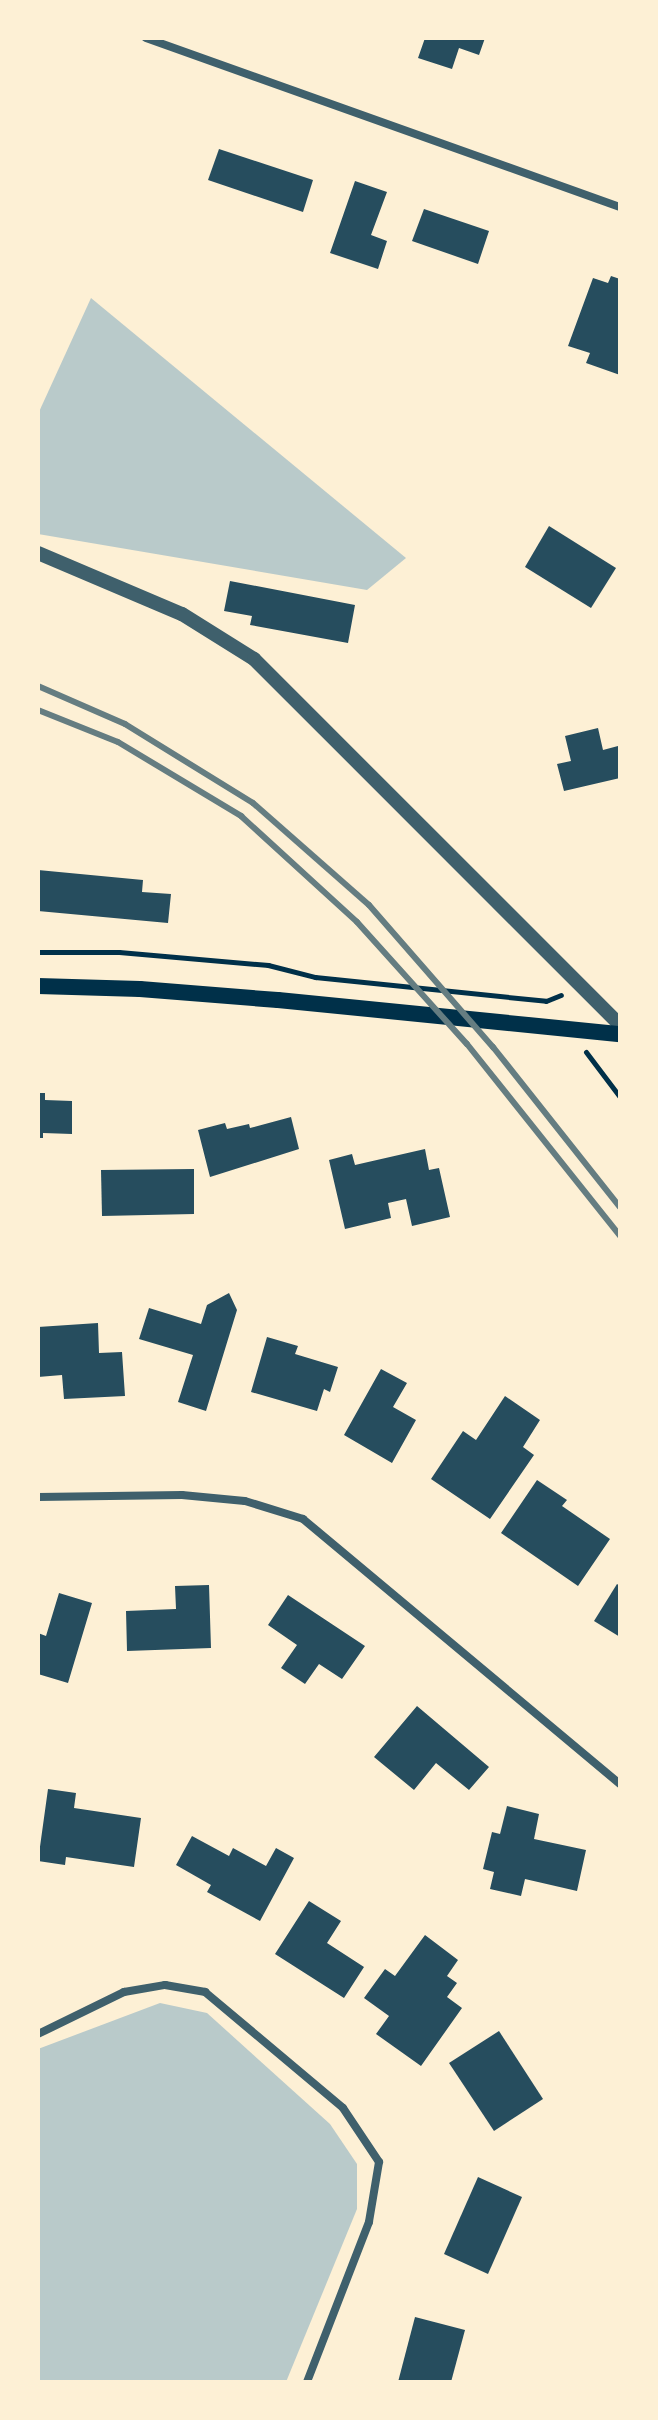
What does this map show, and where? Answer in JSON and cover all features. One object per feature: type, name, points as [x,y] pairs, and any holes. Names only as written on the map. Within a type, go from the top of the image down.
[{"type":"main road","points":[[38,986],[140,989],[278,1000],[620,1034]]},
{"type":"street","points":[[146,38],[620,207]]},
{"type":"street","points":[[38,553],[182,614],[254,659],[620,1025]]},
{"type":"street","points":[[38,1497],[182,1495],[245,1501],[303,1519],[620,1784]]},
{"type":"street","points":[[38,2034],[124,1992],[165,1985],[205,1992],[343,2108],[379,2162],[369,2222],[307,2382]]},
{"type":"path","points":[[38,952],[119,952],[268,965],[315,977],[546,1001],[586,990]]},
{"type":"path","points":[[569,1029],[620,1097]]},
{"type":"shaded area","points":[[91,298],[406,558],[367,590],[38,534],[38,414]]},
{"type":"shaded area","points":[[160,2003],[207,2013],[330,2124],[357,2164],[357,2209],[286,2382],[38,2382],[38,2049]]},
{"type":"building","points":[[425,38],[485,38],[479,55],[459,48],[452,69],[418,58]]},
{"type":"building","points":[[219,149],[313,180],[303,212],[208,180]]},
{"type":"building","points":[[355,181],[387,192],[371,235],[387,241],[378,269],[330,253]]},
{"type":"building","points":[[424,209],[489,231],[478,264],[412,241]]},
{"type":"building","points":[[611,276],[620,279],[620,375],[586,363],[590,353],[568,346],[593,278],[608,283]]},
{"type":"building","points":[[549,526],[616,568],[591,608],[525,567]]},
{"type":"building","points":[[230,581],[355,605],[348,643],[250,625],[252,616],[224,611]]},
{"type":"building","points":[[598,728],[603,750],[618,746],[620,778],[564,791],[557,764],[571,761],[565,736]]},
{"type":"building","points":[[38,870],[143,880],[142,892],[171,894],[168,923],[38,911]]},
{"type":"building","points":[[38,1093],[45,1093],[45,1100],[72,1101],[72,1134],[43,1133],[43,1138],[38,1138]]},
{"type":"building","points":[[291,1117],[299,1149],[210,1177],[198,1130],[225,1123],[227,1129],[249,1124],[250,1128]]},
{"type":"building","points":[[425,1149],[429,1170],[439,1168],[450,1217],[412,1226],[406,1199],[388,1203],[391,1218],[345,1229],[329,1160],[352,1154],[355,1165]]},
{"type":"building","points":[[194,1169],[194,1214],[102,1216],[101,1170]]},
{"type":"building","points":[[229,1293],[237,1310],[206,1411],[178,1402],[193,1355],[139,1339],[149,1308],[201,1324],[207,1305]]},
{"type":"building","points":[[98,1323],[99,1353],[122,1352],[125,1396],[64,1399],[62,1375],[38,1377],[38,1327]]},
{"type":"building","points":[[267,1337],[298,1346],[295,1354],[338,1367],[330,1392],[324,1389],[317,1411],[251,1392]]},
{"type":"building","points":[[381,1369],[407,1383],[393,1407],[416,1420],[392,1463],[344,1435]]},
{"type":"building","points":[[505,1396],[540,1420],[523,1447],[534,1455],[490,1519],[431,1479],[463,1431],[476,1440]]},
{"type":"building","points":[[537,1480],[567,1500],[562,1506],[610,1539],[578,1586],[501,1533]]},
{"type":"building","points":[[617,1584],[620,1586],[620,1637],[594,1621]]},
{"type":"building","points":[[209,1585],[211,1648],[127,1651],[126,1611],[176,1609],[175,1586]]},
{"type":"building","points":[[59,1593],[92,1603],[68,1683],[38,1674],[38,1633],[46,1636]]},
{"type":"building","points":[[288,1595],[365,1646],[342,1679],[319,1664],[305,1684],[281,1668],[297,1645],[268,1625]]},
{"type":"building","points":[[417,1706],[489,1767],[469,1790],[436,1763],[414,1790],[374,1757]]},
{"type":"building","points":[[48,1789],[76,1793],[74,1808],[141,1818],[134,1867],[66,1857],[65,1865],[38,1861]]},
{"type":"building","points":[[507,1806],[539,1814],[534,1839],[586,1850],[577,1891],[525,1879],[521,1896],[490,1889],[494,1872],[483,1869],[492,1832],[500,1834]]},
{"type":"building","points":[[192,1836],[229,1856],[233,1848],[266,1866],[276,1848],[294,1858],[260,1921],[207,1892],[211,1885],[176,1865]]},
{"type":"building","points":[[309,1901],[341,1921],[327,1943],[364,1967],[344,1998],[275,1954]]},
{"type":"building","points":[[425,1935],[458,1960],[447,1976],[457,1983],[447,1997],[462,2008],[421,2066],[376,2034],[389,2016],[364,1998],[385,1969],[395,1976]]},
{"type":"building","points":[[499,2031],[543,2099],[494,2131],[449,2063]]},
{"type":"building","points":[[478,2177],[522,2197],[488,2274],[444,2254]]},
{"type":"building","points":[[415,2317],[465,2330],[451,2382],[398,2382]]},
{"type":"railway","points":[[38,686],[125,724],[253,803],[369,905],[493,1047],[620,1207]]},
{"type":"railway","points":[[38,710],[118,742],[241,816],[357,922],[467,1044],[620,1236]]}]
